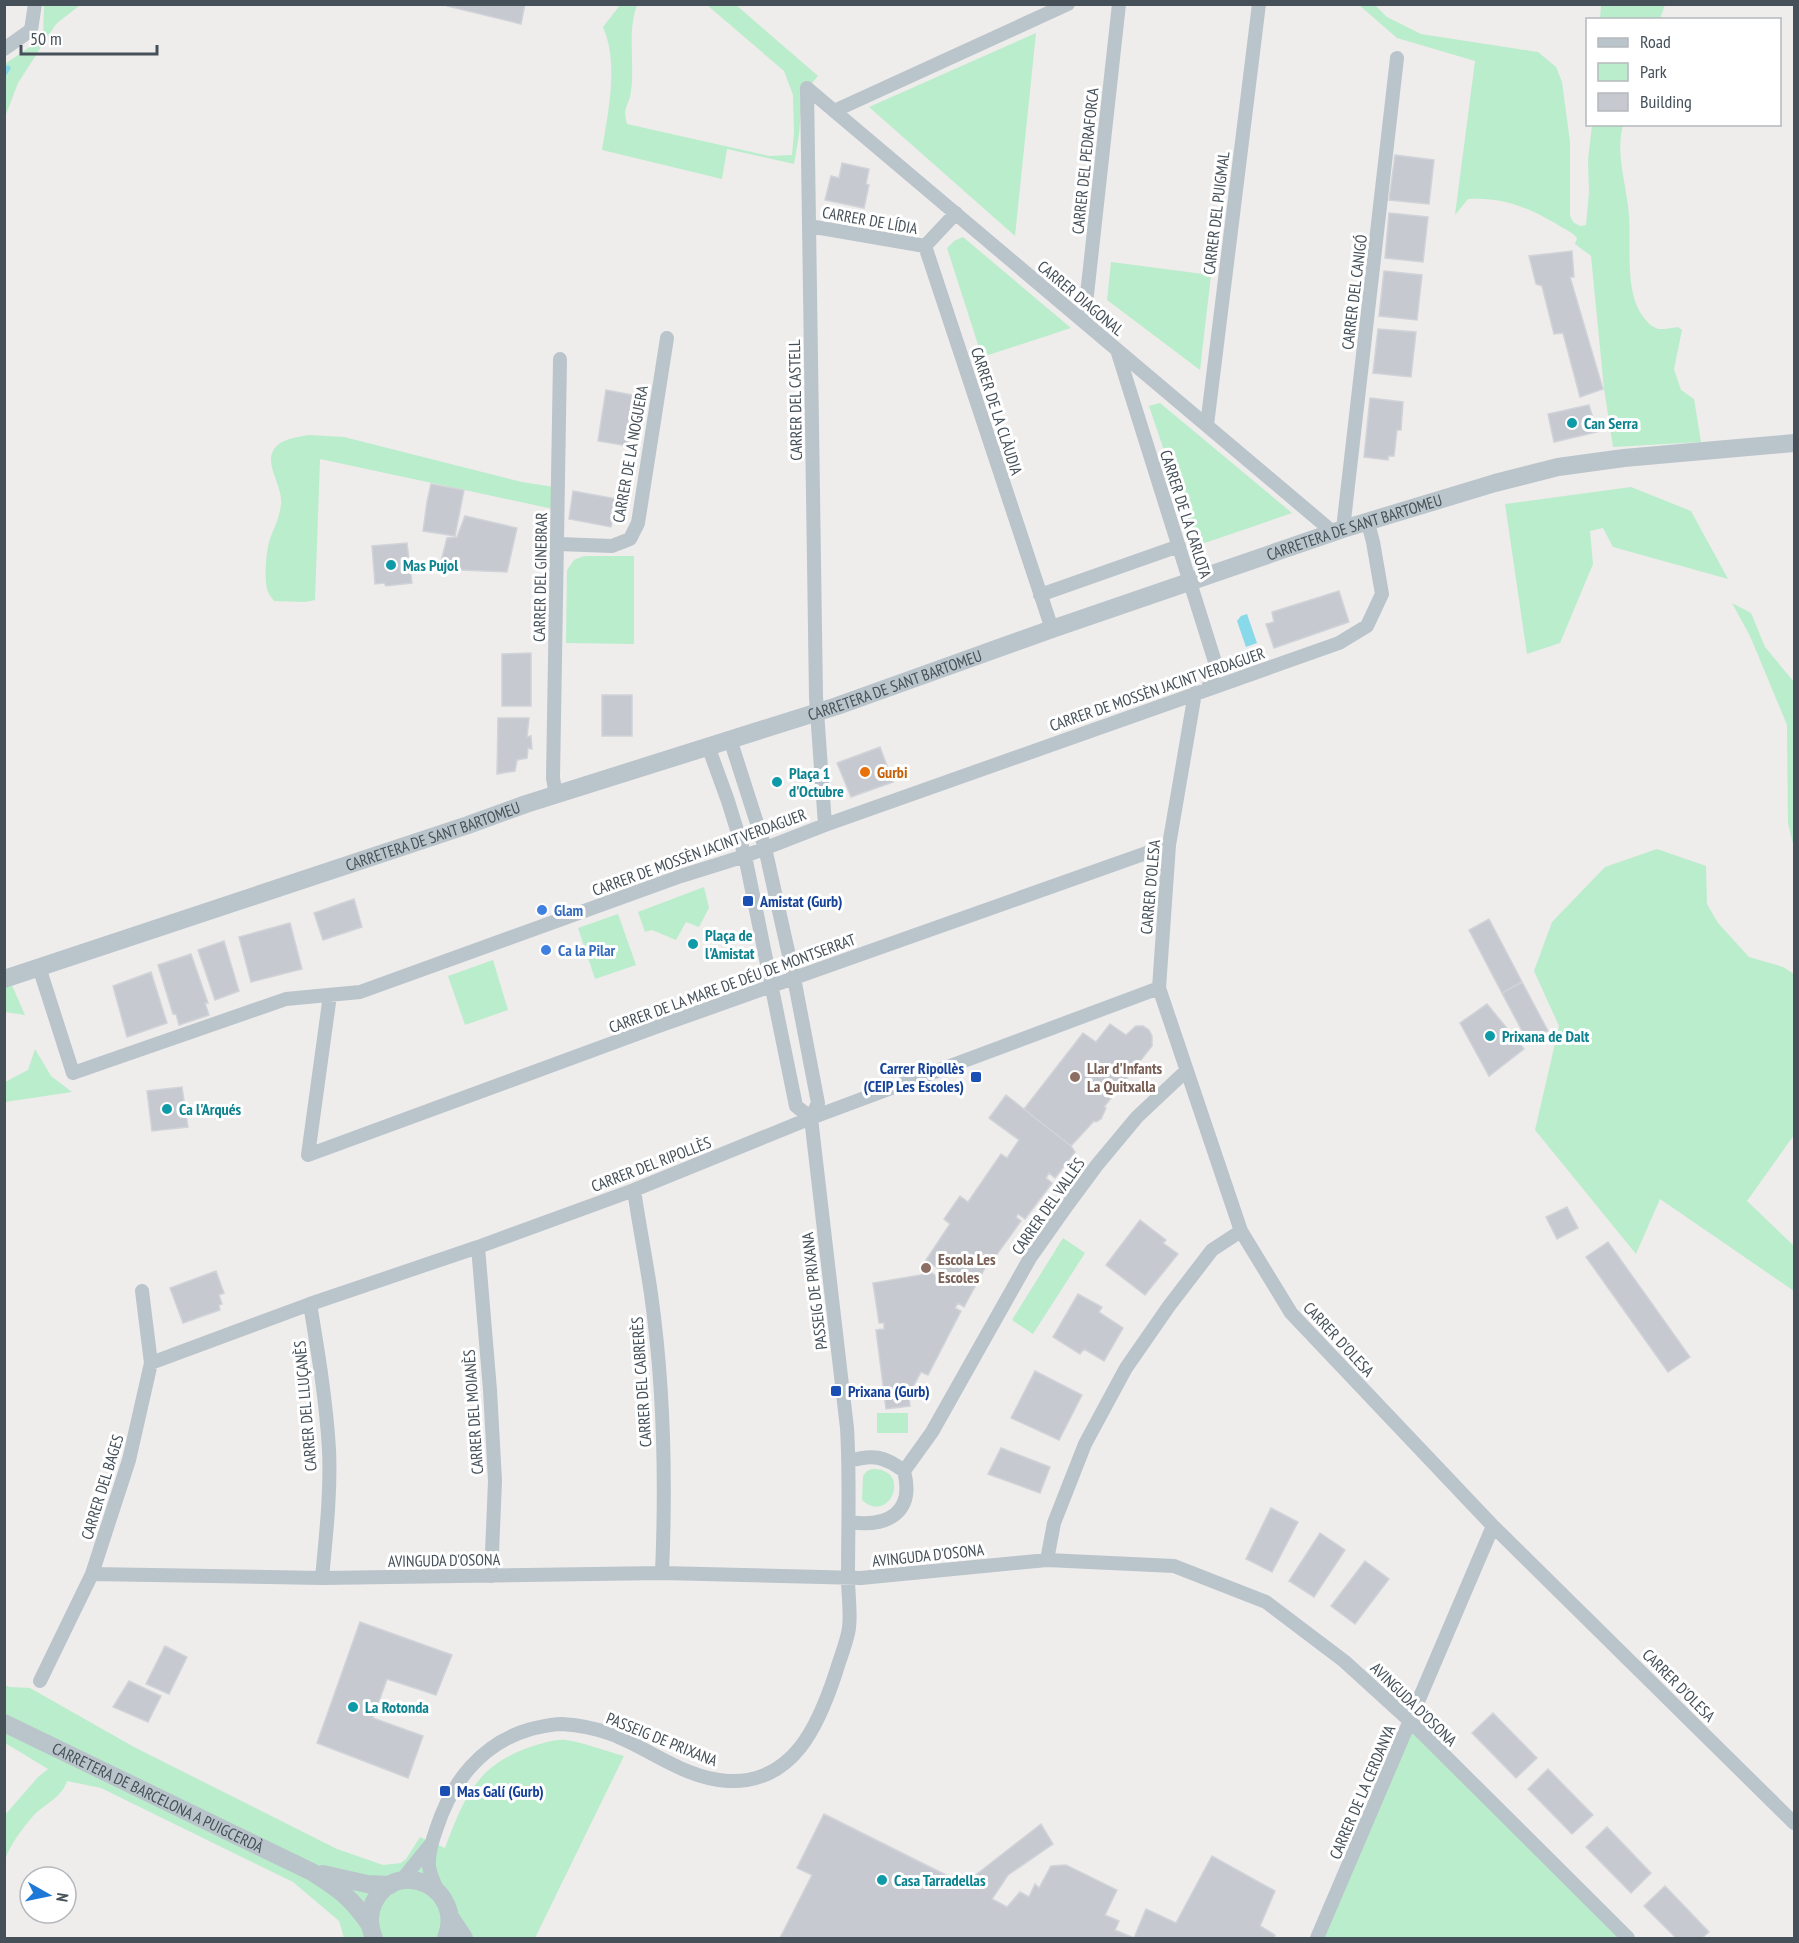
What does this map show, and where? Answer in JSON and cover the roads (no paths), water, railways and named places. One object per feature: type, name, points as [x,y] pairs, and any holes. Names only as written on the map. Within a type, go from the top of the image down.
[{"type":"street","points":[[4,49],[31,30],[35,4]]},
{"type":"street","points":[[834,111],[1068,4]]},
{"type":"street","name":"CARRER DEL PEDRAFORCA","points":[[1084,322],[1119,4]]},
{"type":"street","name":"CARRER DEL PUIGMAL","points":[[1207,425],[1259,4]]},
{"type":"street","name":"CARRER DEL CANIGÓ","points":[[1338,531],[1397,58]]},
{"type":"street","name":"CARRER DIAGONAL","points":[[807,88],[1117,350],[1338,531]]},
{"type":"street","name":"CARRER DEL CASTELL","points":[[807,88],[817,712]]},
{"type":"street","points":[[925,246],[956,213]]},
{"type":"street","name":"CARRER DE LÍDIA","points":[[809,226],[925,246]]},
{"type":"street","name":"CARRER DE LA CLÀUDIA","points":[[925,246],[1052,629]]},
{"type":"street","name":"CARRER DE LA NOGUERA","points":[[558,544],[612,546],[630,539],[638,523],[667,338]]},
{"type":"street","name":"CARRER DE LA CARLOTA","points":[[1117,350],[1216,665],[1201,690]]},
{"type":"street","name":"CARRER DEL GINEBRAR","points":[[556,795],[553,778],[560,359]]},
{"type":"street","name":"CARRETERA DE SANT BARTOMEU","points":[[4,979],[556,795],[837,706],[1338,531],[1495,483],[1558,467],[1624,458],[1794,443]]},
{"type":"street","name":"CARRER DE MOSSÈN JACINT VERDAGUER","points":[[39,967],[74,1073],[286,999],[360,992],[670,880],[745,856],[1201,690],[1339,643],[1367,626],[1382,594],[1368,523]]},
{"type":"street","points":[[1040,595],[1179,546]]},
{"type":"street","name":"CARRER D'OLESA","points":[[1201,690],[1169,845],[1159,987],[1241,1230],[1292,1313],[1493,1526],[1794,1823]]},
{"type":"street","points":[[817,712],[825,825]]},
{"type":"street","name":"PASSEIG DE PRIXANA","points":[[730,740],[765,848],[794,978],[818,1103],[811,1118],[849,1461]]},
{"type":"street","points":[[708,746],[745,856],[796,1106],[811,1118]]},
{"type":"street","name":"CARRER DE LA MARE DE DÉU DE MONTSERRAT","points":[[330,995],[308,1155],[645,1031],[1169,845]]},
{"type":"street","name":"CARRER DEL RIPOLLÈS","points":[[151,1363],[310,1304],[478,1247],[633,1190],[811,1118],[1159,987]]},
{"type":"street","name":"CARRER DEL VALLÈS","points":[[903,1471],[932,1432],[1030,1258],[1065,1207],[1137,1117],[1187,1070]]},
{"type":"street","name":"CARRER DEL CABRERÈS","points":[[633,1190],[651,1296],[662,1408],[665,1497],[662,1573]]},
{"type":"street","points":[[1047,1560],[1054,1523],[1085,1444],[1126,1368],[1212,1250],[1241,1230]]},
{"type":"street","name":"CARRER DEL MOIANÈS","points":[[478,1247],[495,1481],[491,1576]]},
{"type":"street","name":"CARRER DEL BAGES","points":[[40,1681],[92,1574],[129,1460],[151,1363],[142,1291]]},
{"type":"street","name":"CARRER DEL LLUÇANÈS","points":[[310,1304],[322,1375],[329,1450],[327,1526],[322,1578]]},
{"type":"street","points":[[872,1456],[884,1458],[903,1471],[908,1487],[906,1498],[892,1516],[886,1520],[869,1523],[849,1522],[849,1461],[872,1456]]},
{"type":"street","name":"PASSEIG DE PRIXANA","points":[[438,1892],[429,1864],[432,1842],[441,1816],[455,1786],[473,1763],[509,1736],[538,1727],[559,1724],[588,1727],[611,1734],[699,1775],[714,1779],[738,1781],[773,1772],[788,1761],[806,1743],[827,1700],[849,1629],[849,1522]]},
{"type":"street","name":"CARRER DE LA CERDANYA","points":[[1317,1938],[1493,1526]]},
{"type":"street","name":"AVINGUDA D'OSONA","points":[[92,1574],[322,1578],[662,1573],[861,1578],[1047,1560],[1174,1566],[1266,1602],[1344,1660],[1410,1721],[1628,1938]]},
{"type":"street","name":"CARRETERA DE BARCELONA A PUIGCERDÀ","points":[[4,1723],[312,1872],[342,1891],[355,1903],[372,1932]]},
{"type":"street","name":"PASSEIG DE PRIXANA","points":[[396,1883],[432,1842]]},
{"type":"street","name":"CARRETERA DE BARCELONA A PUIGCERDÀ","points":[[312,1872],[368,1884],[420,1881],[438,1892]]},
{"type":"street","points":[[372,1932],[370,1913],[374,1902],[381,1892],[396,1883]]},
{"type":"street","points":[[438,1892],[446,1903],[450,1917],[464,1938]]},
{"type":"street","points":[[446,1938],[450,1917]]},
{"type":"water","points":[[1247,614],[1257,643],[1246,647],[1237,621],[1241,616]]},
{"type":"waterway","points":[[4,74],[8,68]]},
{"type":"place","name":"Can Serra","points":[[1572,423]]},
{"type":"place","name":"Mas Pujol","points":[[391,565]]},
{"type":"place","name":"Gurbi","points":[[865,772]]},
{"type":"place","name":"Plaça 1 d'Octubre","points":[[777,782]]},
{"type":"place","name":"Amistat (Gurb)","points":[[748,901]]},
{"type":"place","name":"Glam","points":[[542,910]]},
{"type":"place","name":"Plaça de l'Amistat","points":[[693,944]]},
{"type":"place","name":"Ca la Pilar","points":[[546,950]]},
{"type":"place","name":"Prixana de Dalt","points":[[1490,1036]]},
{"type":"place","name":"Carrer Ripollès (CEIP Les Escoles)","points":[[976,1077]]},
{"type":"place","name":"Llar d'Infants La Quitxalla","points":[[1075,1077]]},
{"type":"place","name":"Ca l'Arqués","points":[[167,1109]]},
{"type":"place","name":"Escola Les Escoles","points":[[926,1268]]},
{"type":"place","name":"Prixana (Gurb)","points":[[836,1391]]},
{"type":"place","name":"La Rotonda","points":[[353,1707]]},
{"type":"place","name":"Mas Galí (Gurb)","points":[[445,1791]]},
{"type":"place","name":"Casa Tarradellas","points":[[882,1880]]}]
